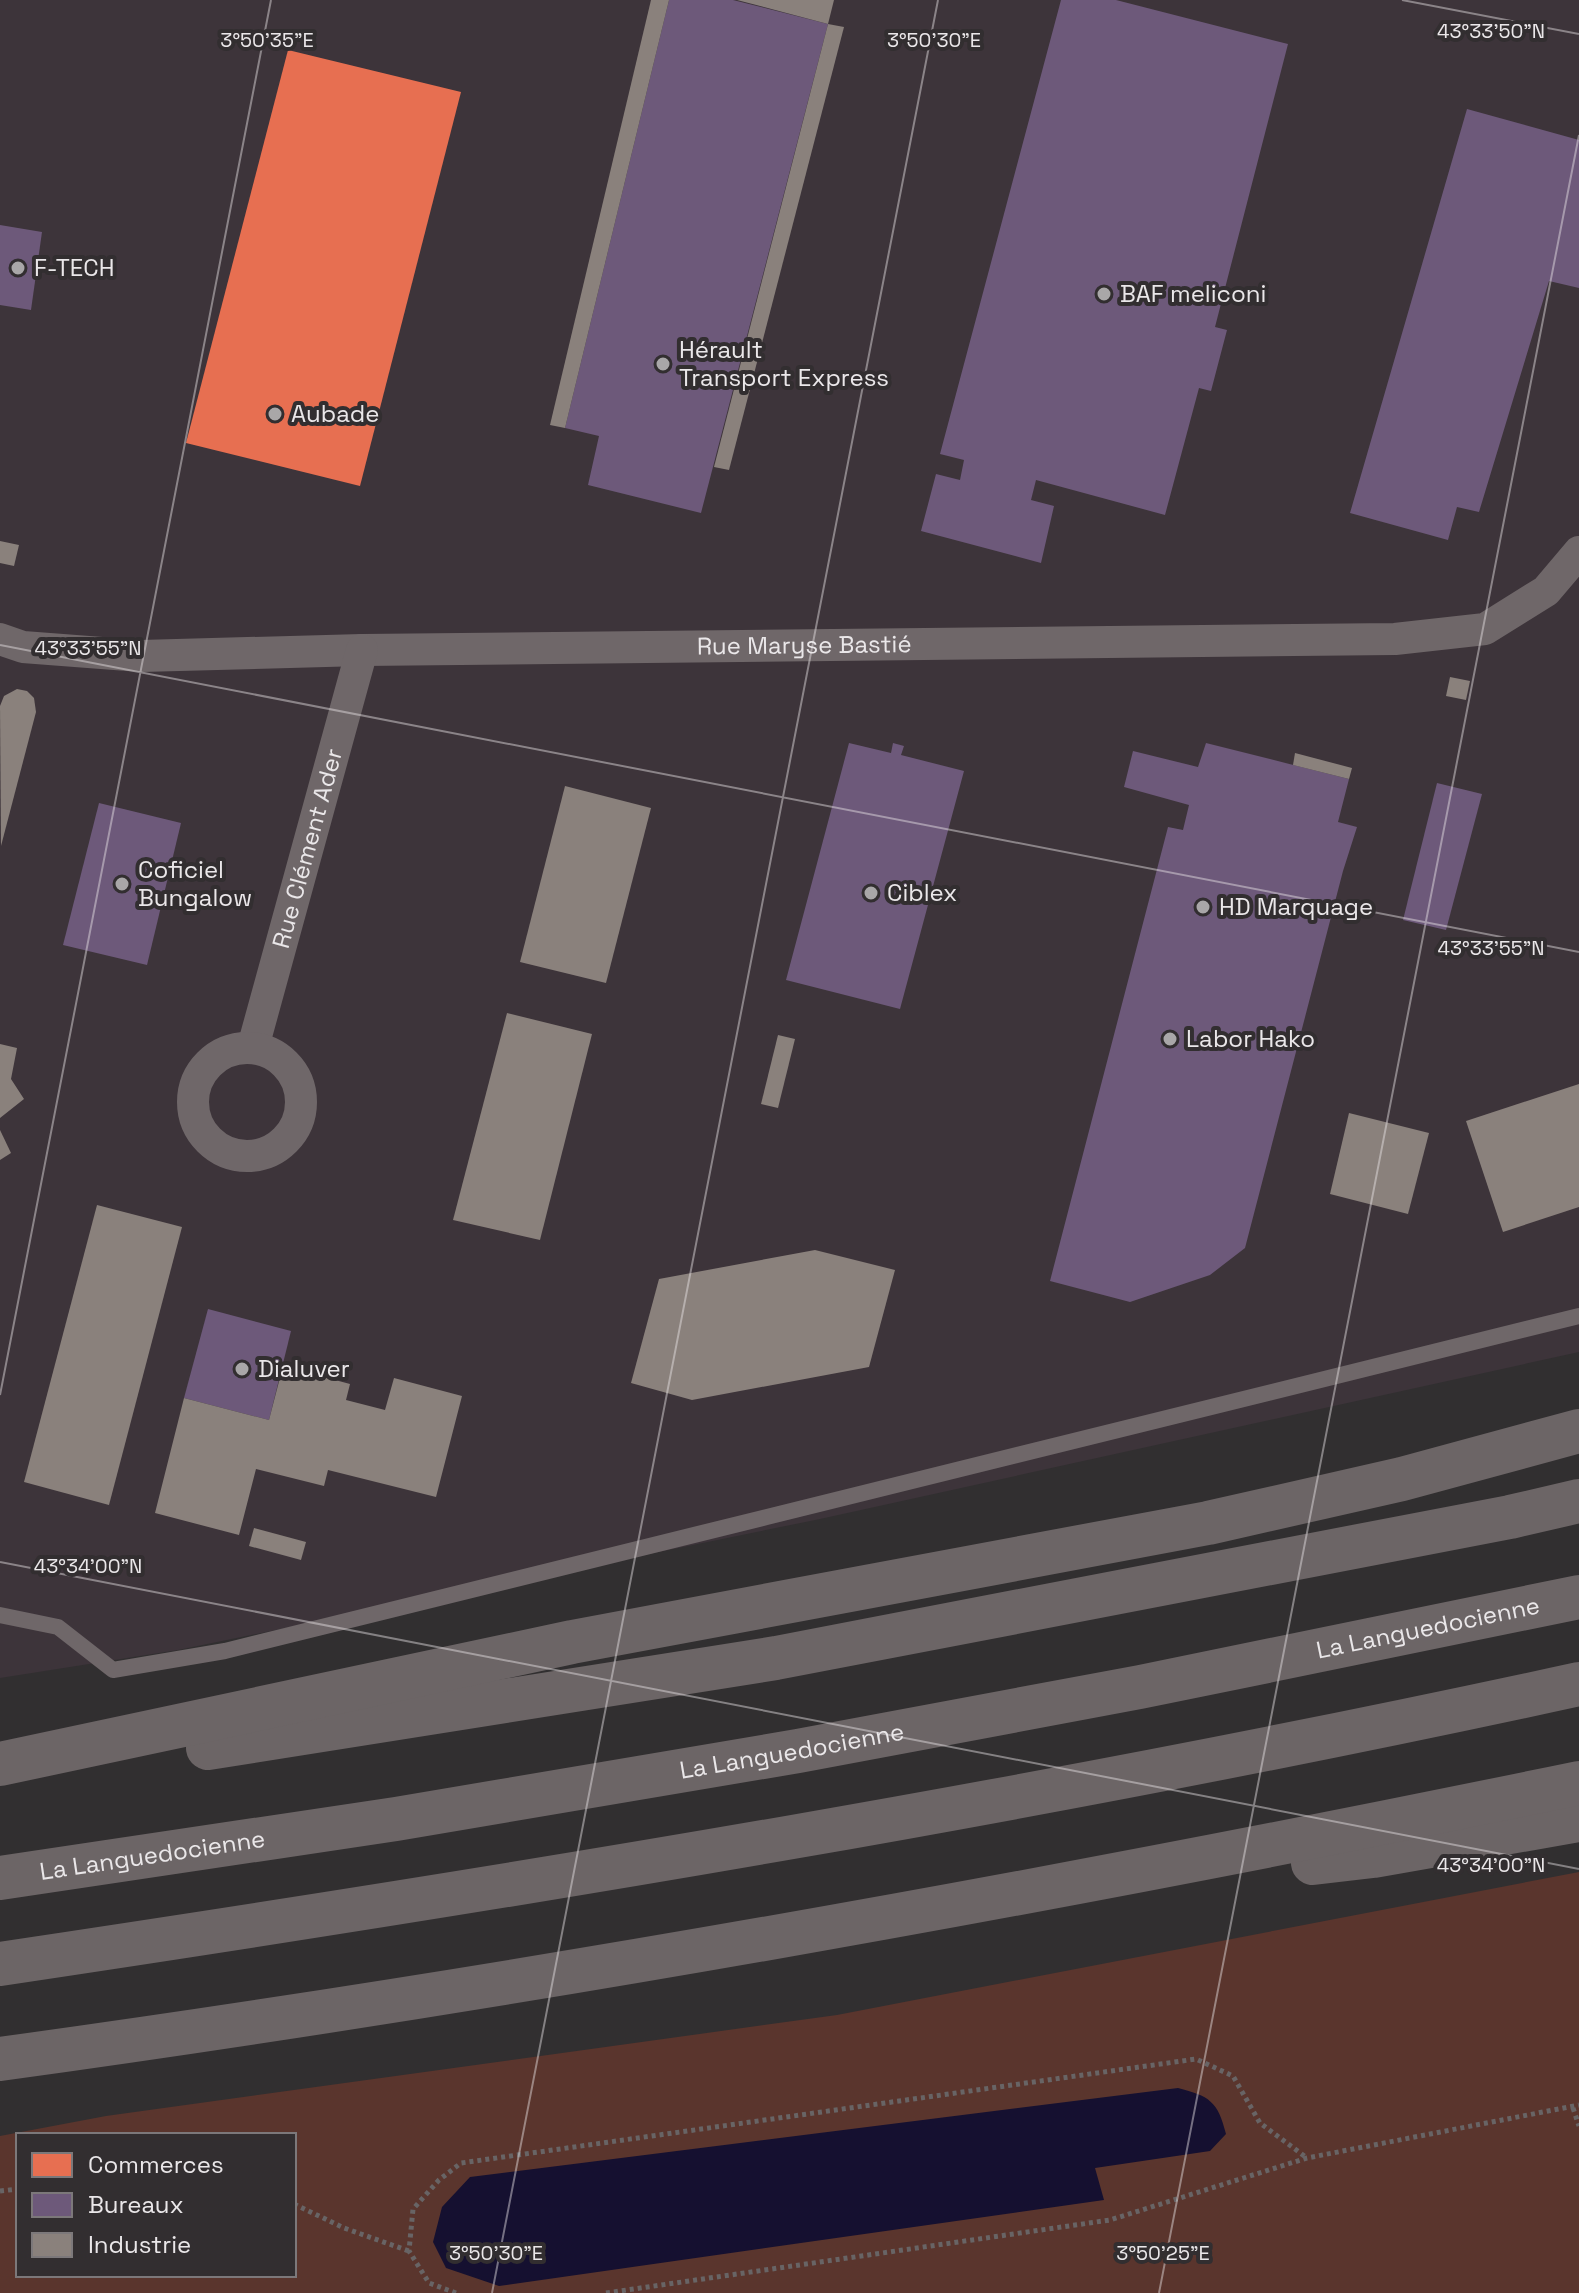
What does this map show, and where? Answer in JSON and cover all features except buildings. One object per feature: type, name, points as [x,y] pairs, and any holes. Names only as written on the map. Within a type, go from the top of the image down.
[{"type":"highway","points":[[0,1764],[572,1642],[1208,1523],[1402,1479],[1579,1431]]},
{"type":"highway","points":[[0,1782],[776,1658],[1510,1517],[1579,1501]]},
{"type":"highway","name":"La Languedocienne","points":[[0,1878],[396,1819],[798,1751],[1140,1687],[1579,1597]]},
{"type":"highway","points":[[0,1964],[450,1896],[858,1827],[1112,1780],[1579,1684]]},
{"type":"highway","points":[[0,2059],[506,1985],[977,1902],[1579,1783]]},
{"type":"highway","points":[[977,1902],[1373,1856],[1579,1820]]},
{"type":"street","name":"Rue Maryse Bastié","points":[[0,639],[23,647],[141,656],[362,650],[1395,639],[1485,629],[1546,591],[1579,552]]},
{"type":"street","name":"Rue Clément Ader","points":[[253,1047],[362,650]]},
{"type":"lane","points":[[0,1615],[58,1627],[113,1670],[225,1651],[1579,1316]]},
{"type":"path","points":[[456,2293],[429,2283],[409,2251],[413,2209],[439,2180],[461,2163],[1196,2059],[1233,2076],[1260,2123],[1307,2158]]},
{"type":"path","points":[[606,2293],[1110,2220],[1307,2158],[1576,2106],[1579,2126]]},
{"type":"path","points":[[296,2205],[344,2228],[409,2251]]},
{"type":"shaded area","points":[[0,0],[1579,0],[1579,1352],[820,1519],[178,1650],[0,1678]]},
{"type":"shaded area","points":[[1579,1872],[1579,2293],[0,2293],[0,2136],[106,2116],[837,2015]]},
{"type":"shaded area","points":[[1178,2088],[1211,2102],[1226,2134],[1210,2151],[1095,2168],[1104,2200],[499,2286],[446,2268],[433,2242],[442,2207],[470,2177]]},
{"type":"place","name":"F-TECH","points":[[18,268]]},
{"type":"place","name":"BAF meliconi","points":[[1104,294]]},
{"type":"place","name":"Hérault Transport Express","points":[[663,364]]},
{"type":"place","name":"Aubade","points":[[275,414]]},
{"type":"place","name":"Coficiel Bungalow","points":[[122,884]]},
{"type":"place","name":"Ciblex","points":[[871,893]]},
{"type":"place","name":"HD Marquage","points":[[1203,907]]},
{"type":"place","name":"Labor Hako","points":[[1170,1039]]},
{"type":"place","name":"Dialuver","points":[[242,1369]]}]
